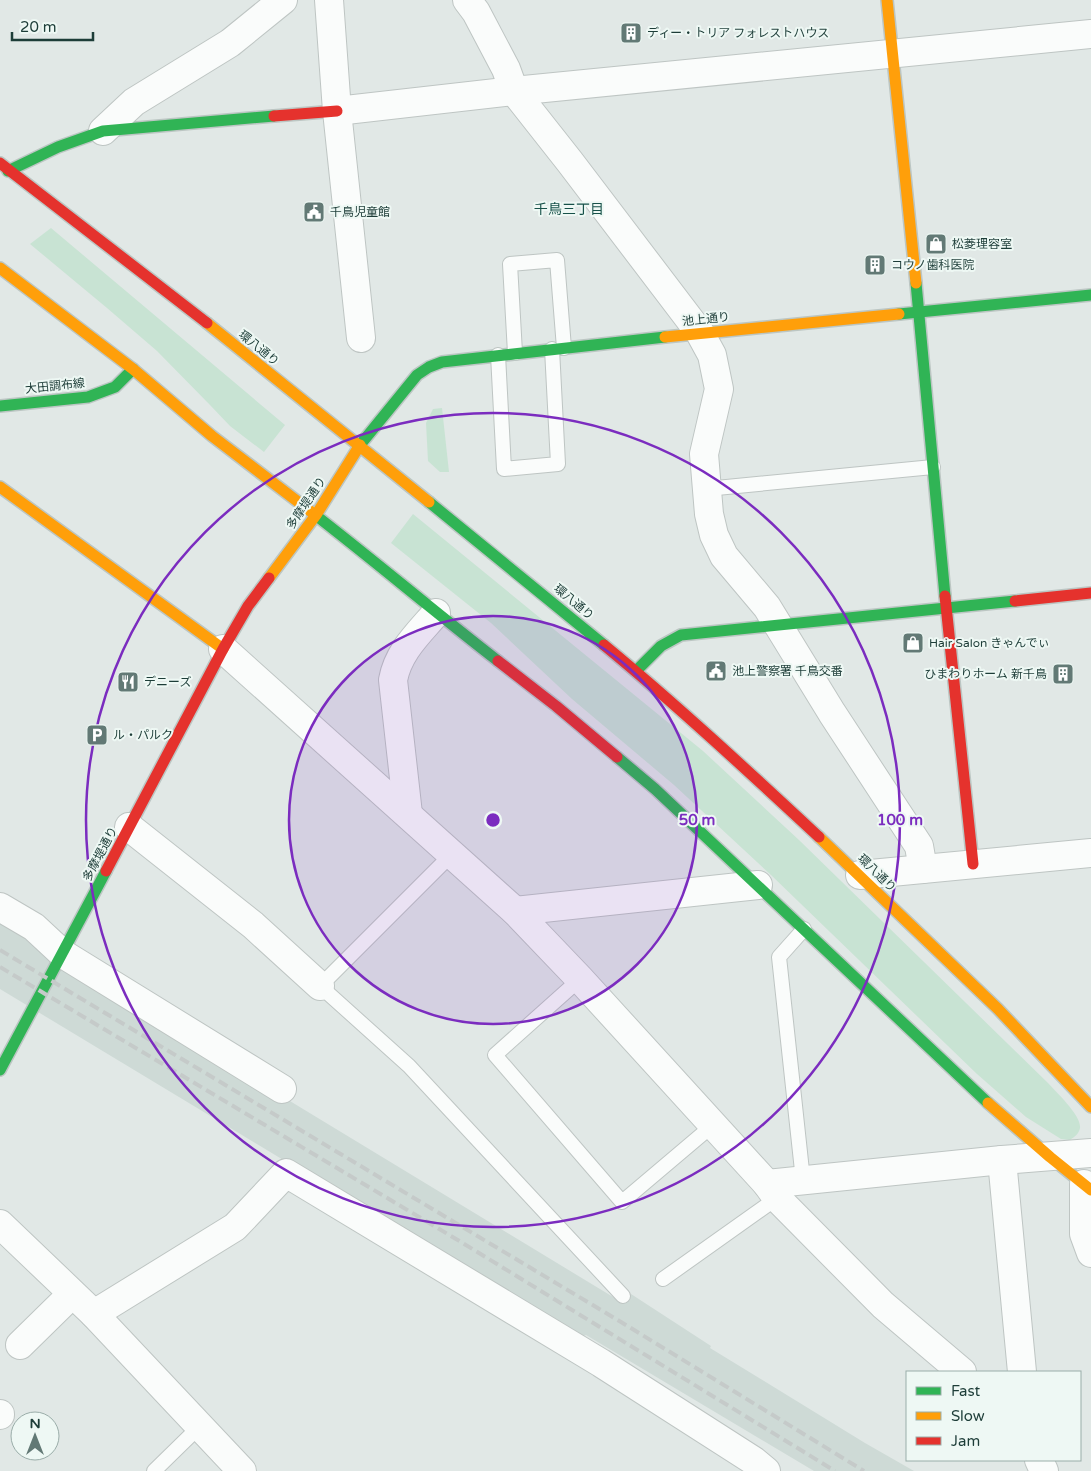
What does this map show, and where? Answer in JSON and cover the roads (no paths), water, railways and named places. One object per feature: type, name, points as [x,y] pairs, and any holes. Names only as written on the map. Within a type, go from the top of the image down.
[{"type":"main road","points":[[887,0],[973,864]]},
{"type":"main road","points":[[3,170],[103,131],[338,111]]},
{"type":"main road","name":"環八通り","points":[[3,170],[204,321],[311,408],[360,445],[636,671],[734,758],[860,875],[998,1009],[1091,1108]]},
{"type":"main road","points":[[0,268],[133,369],[212,436],[366,554],[436,613],[556,706],[655,789],[987,1102],[1050,1157],[1088,1187]]},
{"type":"main road","name":"池上通り","points":[[360,445],[417,375],[429,367],[442,362],[700,333],[1091,295]]},
{"type":"main road","name":"大田調布線","points":[[0,406],[88,397],[115,387],[133,369]]},
{"type":"main road","name":"多摩堤通り","points":[[0,1070],[223,649],[248,606],[316,515],[360,445]]},
{"type":"main road","points":[[0,487],[223,649]]},
{"type":"main road","points":[[636,671],[657,647],[681,635],[1091,592]]},
{"type":"street","points":[[103,131],[134,102],[230,43],[283,0]]},
{"type":"street","points":[[329,0],[338,111],[361,338]]},
{"type":"street","points":[[466,0],[476,12],[493,44],[506,69],[514,91],[700,333],[712,355],[719,389],[704,454],[708,514],[714,535],[724,556],[767,607],[838,722],[919,846],[924,869]]},
{"type":"street","points":[[338,111],[514,91],[1091,34]]},
{"type":"street","points":[[408,814],[393,680],[396,666],[402,654],[436,613]]},
{"type":"street","points":[[223,649],[516,911],[772,1191],[883,1304],[961,1371]]},
{"type":"street","points":[[129,827],[253,925],[320,986]]},
{"type":"street","points":[[860,875],[1091,853]]},
{"type":"street","points":[[516,911],[758,885]]},
{"type":"street","points":[[0,907],[34,927],[63,954],[282,1089]]},
{"type":"street","points":[[772,1191],[803,1180],[1091,1153]]},
{"type":"street","points":[[1002,1160],[1022,1371]]},
{"type":"street","points":[[94,1314],[235,1227],[286,1174],[601,1363],[753,1468]]},
{"type":"street","points":[[1088,1187],[1084,1234],[1091,1253]]},
{"type":"street","points":[[0,1224],[94,1314],[242,1471]]},
{"type":"street","points":[[20,1345],[72,1294]]},
{"type":"lane","points":[[498,355],[504,469],[558,464],[557,260],[510,264],[515,353]]},
{"type":"lane","points":[[706,489],[933,467]]},
{"type":"lane","points":[[452,854],[320,986],[409,1066],[623,1296]]},
{"type":"lane","points":[[803,1180],[780,958],[804,928]]},
{"type":"lane","points":[[580,979],[495,1055],[622,1202],[713,1125]]},
{"type":"lane","points":[[663,1279],[772,1191]]},
{"type":"lane","points":[[154,1471],[200,1426]]},
{"type":"railway","points":[[0,950],[621,1322],[864,1471]]},
{"type":"railway","points":[[0,967],[461,1242],[835,1471]]},
{"type":"place","name":"ディー・トリア フォレストハウス","points":[[631,33]]},
{"type":"place","name":"千鳥児童館","points":[[314,212]]},
{"type":"place","name":"松菱理容室","points":[[936,244]]},
{"type":"place","name":"コウノ歯科医院","points":[[875,265]]},
{"type":"place","name":"Hair Salon きゃんでぃ","points":[[913,643]]},
{"type":"place","name":"池上警察署 千鳥交番","points":[[716,671]]},
{"type":"place","name":"ひまわりホーム 新千鳥","points":[[1063,674]]},
{"type":"place","name":"デニーズ","points":[[128,682]]},
{"type":"place","name":"ル・パルク","points":[[97,735]]},
{"type":"district","name":"千鳥三丁目","points":[[569,209]]}]
